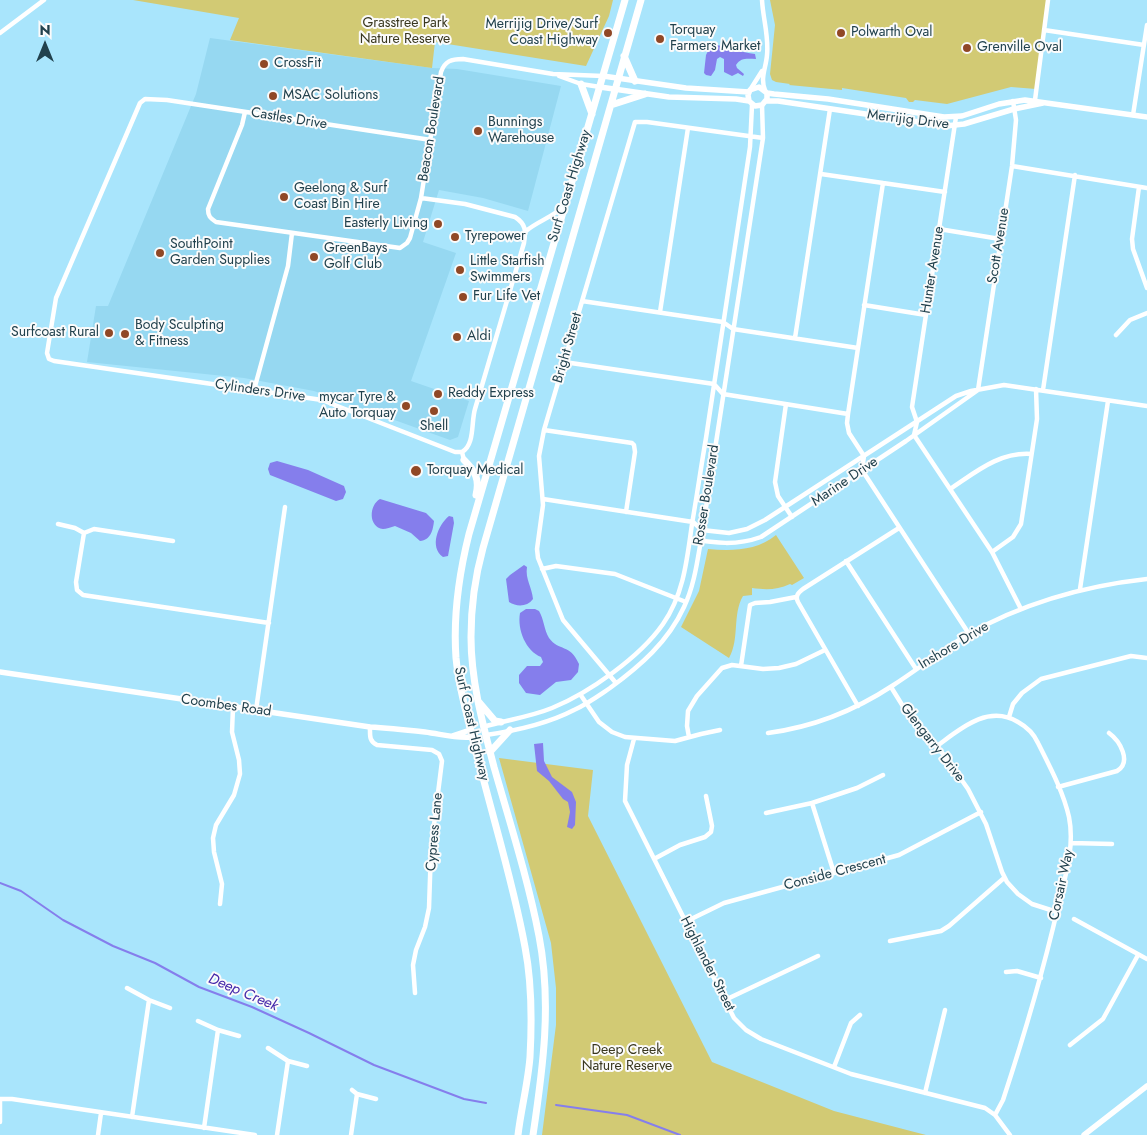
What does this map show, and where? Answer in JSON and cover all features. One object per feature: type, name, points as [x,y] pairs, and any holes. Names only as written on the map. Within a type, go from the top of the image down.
[{"type":"main road","name":"Surf Coast Highway","points":[[518,1135],[530,1058],[532,1006],[526,949],[505,859],[459,683],[456,657],[456,628],[460,577],[469,534],[625,0]]},
{"type":"main road","name":"Surf Coast Highway","points":[[533,1135],[546,1027],[545,982],[539,936],[483,727],[478,700],[471,638],[476,572],[641,0]]},
{"type":"main road","points":[[624,56],[635,81]]},
{"type":"main road","points":[[582,84],[592,114]]},
{"type":"main road","points":[[611,105],[646,94]]},
{"type":"main road","points":[[464,460],[472,468],[478,482],[468,522],[469,534]]},
{"type":"main road","points":[[478,700],[495,721],[501,722]]},
{"type":"main road","points":[[471,733],[483,727]]},
{"type":"main road","points":[[490,752],[510,730]]},
{"type":"main road","points":[[471,733],[486,735]]},
{"type":"main road","points":[[505,859],[518,855]]},
{"type":"street","points":[[0,33],[44,0]]},
{"type":"street","points":[[762,0],[768,37],[762,80],[766,91],[764,103]]},
{"type":"street","points":[[1035,100],[1048,0]]},
{"type":"street","points":[[1133,115],[1145,48],[1147,25]]},
{"type":"street","points":[[1044,30],[1145,48]]},
{"type":"street","name":"Beacon Boulevard","points":[[292,233],[394,248],[400,248],[407,243],[421,198],[440,72],[449,60],[472,60],[553,74],[603,76]]},
{"type":"street","points":[[751,103],[749,91],[764,68]]},
{"type":"street","name":"Beacon Boulevard","points":[[553,74],[582,84],[600,87]]},
{"type":"street","name":"Merrijig Drive","points":[[603,76],[686,88],[749,91],[759,87],[766,91],[930,116],[956,117],[1013,101],[1035,100],[1147,117]]},
{"type":"street","name":"Merrijig Drive","points":[[600,87],[646,94],[751,103],[778,101],[939,126],[954,126],[1014,109],[1048,103]]},
{"type":"street","name":"Castles Drive","points":[[50,359],[47,353],[56,298],[140,103],[148,98],[431,140]]},
{"type":"street","name":"Scott Avenue","points":[[978,390],[1012,166],[1016,120],[1013,101]]},
{"type":"street","name":"Rosser Boulevard","points":[[483,727],[552,708],[580,694],[609,675],[655,635],[676,599],[683,580],[714,384],[751,138],[751,103]]},
{"type":"street","name":"Rosser Boulevard","points":[[486,735],[557,718],[586,704],[640,665],[657,648],[670,633],[686,602],[695,575],[701,540],[763,138],[764,103]]},
{"type":"street","points":[[796,338],[830,109]]},
{"type":"street","points":[[245,112],[242,125],[208,209],[209,217],[216,222],[292,233],[288,266],[254,390]]},
{"type":"street","name":"Hunter Avenue","points":[[917,422],[912,407],[956,117]]},
{"type":"street","name":"Bright Street","points":[[616,683],[563,620],[542,568],[537,549],[543,499],[539,456],[544,430],[633,125],[638,121],[642,121],[751,138]]},
{"type":"street","points":[[660,312],[688,128]]},
{"type":"street","points":[[751,138],[763,138]]},
{"type":"street","points":[[1012,166],[1147,188]]},
{"type":"street","points":[[821,174],[945,192]]},
{"type":"street","points":[[1043,390],[1075,175]]},
{"type":"street","points":[[883,183],[847,423],[849,433],[864,456],[862,470],[969,634]]},
{"type":"street","points":[[1139,187],[1132,239],[1133,248],[1147,288]]},
{"type":"street","points":[[421,198],[465,204],[515,217],[521,221],[526,231],[472,420],[470,441],[467,449],[462,452],[464,460]]},
{"type":"street","points":[[526,231],[558,212],[565,205]]},
{"type":"street","points":[[939,230],[1000,239]]},
{"type":"street","points":[[582,300],[723,322],[733,329],[858,348]]},
{"type":"street","points":[[864,305],[926,315]]},
{"type":"street","points":[[1116,335],[1130,320],[1147,314]]},
{"type":"street","name":"Cylinders Drive","points":[[50,359],[322,400],[455,452],[462,452]]},
{"type":"street","points":[[564,362],[714,384],[723,394],[848,414]]},
{"type":"street","name":"Marine Drive","points":[[702,530],[729,532],[747,529],[785,507],[956,396],[972,391],[1004,385],[1147,406]]},
{"type":"street","points":[[992,552],[1013,537],[1019,529],[1037,419],[1036,389]]},
{"type":"street","name":"Marine Drive","points":[[690,538],[731,544],[750,540],[766,533],[914,435],[978,390]]},
{"type":"street","points":[[1080,590],[1108,401]]},
{"type":"street","points":[[786,404],[774,482],[776,491],[792,517]]},
{"type":"street","points":[[917,422],[914,435],[992,552],[1021,609]]},
{"type":"street","points":[[544,430],[632,443],[635,452],[626,512]]},
{"type":"street","points":[[950,489],[996,459],[1016,453],[1031,454]]},
{"type":"street","points":[[543,499],[693,522],[702,530]]},
{"type":"street","points":[[256,710],[285,507]]},
{"type":"street","points":[[58,524],[75,528],[84,533]]},
{"type":"street","points":[[741,666],[750,605],[755,602],[770,602],[796,597],[799,592],[899,528]]},
{"type":"street","points":[[84,533],[94,529],[173,541]]},
{"type":"street","points":[[84,533],[76,582],[77,590],[83,595],[269,623]]},
{"type":"street","points":[[846,561],[916,669]]},
{"type":"street","points":[[542,568],[556,566],[615,574],[686,602]]},
{"type":"street","name":"Inshore Drive","points":[[768,733],[792,730],[858,706],[891,687],[969,634],[1021,609],[1044,600],[1080,590],[1147,579]]},
{"type":"street","points":[[796,597],[858,706]]},
{"type":"street","points":[[690,737],[688,711],[697,696],[722,668],[732,665],[763,669],[779,668],[796,664],[825,650]]},
{"type":"street","points":[[937,746],[977,719],[993,716],[1009,717],[1013,704],[1022,693],[1041,679],[1131,656],[1147,658]]},
{"type":"street","name":"Coombes Road","points":[[0,672],[370,727],[452,736],[471,733]]},
{"type":"street","name":"Glengarry Drive","points":[[891,687],[909,716],[937,746],[962,780],[981,812],[992,839],[1004,878],[1012,889],[1024,900],[1039,908],[1057,912]]},
{"type":"street","points":[[580,694],[599,722],[612,732],[634,739],[675,742],[720,730]]},
{"type":"street","points":[[220,904],[222,884],[214,852],[213,838],[216,826],[234,795],[240,774],[239,760],[232,732],[233,707]]},
{"type":"street","name":"Corsair Way","points":[[995,1116],[1003,1100],[1041,978],[1070,855],[1071,843],[1069,818],[1058,787],[1033,734],[1022,724],[1009,717]]},
{"type":"street","name":"Cypress Lane","points":[[370,727],[369,738],[377,745],[432,750],[439,754],[442,761],[431,850],[429,908],[413,965],[415,993]]},
{"type":"street","points":[[1058,787],[1121,769],[1124,761],[1123,752],[1115,737],[1109,733]]},
{"type":"street","name":"Highlander Street","points":[[634,739],[628,765],[625,801],[734,1018],[739,1024],[753,1034],[851,1074],[985,1108],[995,1116],[1010,1135]]},
{"type":"street","points":[[766,812],[812,803],[857,788],[883,775]]},
{"type":"street","points":[[654,859],[680,845],[709,835],[712,826],[706,796]]},
{"type":"street","points":[[812,803],[834,873]]},
{"type":"street","name":"Conside Crescent","points":[[685,922],[724,903],[899,856],[981,812]]},
{"type":"street","points":[[1071,843],[1112,844]]},
{"type":"street","points":[[890,941],[940,931],[949,926],[1004,878]]},
{"type":"street","points":[[1074,918],[1147,960]]},
{"type":"street","points":[[1070,1045],[1103,1019],[1138,955]]},
{"type":"street","points":[[725,1000],[818,956]]},
{"type":"street","points":[[1006,972],[1016,971],[1041,978]]},
{"type":"street","points":[[127,988],[149,1000],[170,1008]]},
{"type":"street","points":[[132,1117],[149,1000]]},
{"type":"street","points":[[925,1093],[945,1010]]},
{"type":"street","points":[[834,1067],[851,1023],[860,1015]]},
{"type":"street","points":[[198,1021],[218,1030],[239,1036]]},
{"type":"street","points":[[204,1128],[218,1030]]},
{"type":"street","points":[[268,1048],[288,1061],[307,1066]]},
{"type":"street","points":[[277,1135],[288,1061]]},
{"type":"street","points":[[1084,1135],[1147,1086]]},
{"type":"street","points":[[352,1090],[357,1094],[376,1099]]},
{"type":"street","points":[[351,1135],[357,1094]]},
{"type":"street","points":[[0,1122],[0,1100],[12,1099],[204,1128],[220,1133],[255,1135]]},
{"type":"street","points":[[98,1135],[101,1113]]},
{"type":"shaded area","points":[[210,38],[432,68],[457,69],[561,86],[528,211],[483,198],[439,190],[423,242],[456,253],[411,381],[469,401],[458,437],[450,440],[314,391],[244,378],[87,362],[96,306],[108,306],[196,94]]},
{"type":"shaded area","points":[[716,45],[755,54],[756,59],[740,61],[736,65],[744,74],[743,76],[738,73],[732,76],[724,72],[724,59],[720,57],[717,59],[715,70],[711,76],[706,75],[704,73],[706,55],[710,47]]},
{"type":"shaded area","points":[[277,461],[308,470],[344,486],[346,492],[343,499],[336,501],[270,475],[268,469],[270,463]]},
{"type":"shaded area","points":[[380,499],[426,513],[434,521],[429,537],[420,541],[411,533],[395,526],[384,529],[378,527],[373,520],[372,511],[376,502]]},
{"type":"shaded area","points":[[449,516],[453,517],[454,523],[448,556],[443,557],[436,548],[436,542],[441,525]]},
{"type":"shaded area","points":[[524,565],[527,567],[533,599],[525,605],[515,605],[509,602],[506,579]]},
{"type":"shaded area","points":[[526,609],[539,611],[549,638],[572,653],[579,664],[578,672],[571,680],[556,682],[540,695],[526,693],[519,683],[519,675],[527,666],[540,666],[543,662],[541,657],[527,645],[521,633],[520,613]]},
{"type":"shaded area","points":[[543,743],[544,761],[552,777],[572,792],[576,802],[575,825],[572,829],[567,827],[570,812],[568,802],[537,771],[534,744]]},
{"type":"green space","name":"Grasstree Park Nature Reserve","points":[[133,0],[613,0],[609,16],[586,66],[435,42],[432,68],[230,40],[239,18]]},
{"type":"green space","points":[[770,0],[1048,0],[1036,89],[1011,87],[947,104],[915,100],[909,102],[906,98],[842,88],[842,90],[776,82],[772,80],[770,74],[775,25]]},
{"type":"green space","points":[[776,535],[804,578],[792,585],[767,589],[752,588],[752,595],[743,596],[738,611],[734,643],[729,658],[681,627],[699,591],[708,549],[744,549],[761,544]]},
{"type":"green space","name":"Deep Creek Nature Reserve","points":[[499,758],[593,770],[588,816],[712,1062],[834,1111],[926,1135],[542,1135],[556,1025],[556,988],[551,943]]},
{"type":"waterway","name":"Deep Creek","points":[[0,883],[21,891],[63,920],[113,946],[155,963],[199,987],[252,1007],[374,1065],[464,1099],[486,1103]]},
{"type":"waterway","name":"Deep Creek","points":[[556,1105],[627,1115],[680,1135]]},
{"type":"place","name":"Merrijig Drive/Surf Coast Highway","points":[[608,33]]},
{"type":"place","name":"Polwarth Oval","points":[[841,33]]},
{"type":"place","name":"Torquay Farmers Market","points":[[660,39]]},
{"type":"place","name":"Grenville Oval","points":[[967,48]]},
{"type":"place","name":"CrossFit","points":[[264,64]]},
{"type":"place","name":"MSAC Solutions","points":[[273,96]]},
{"type":"place","name":"Bunnings Warehouse","points":[[478,131]]},
{"type":"place","name":"Geelong & Surf Coast Bin Hire","points":[[284,197]]},
{"type":"place","name":"Easterly Living","points":[[438,224]]},
{"type":"place","name":"Tyrepower","points":[[455,237]]},
{"type":"place","name":"SouthPoint Garden Supplies","points":[[160,253]]},
{"type":"place","name":"GreenBays Golf Club","points":[[314,257]]},
{"type":"place","name":"Little Starfish Swimmers","points":[[460,270]]},
{"type":"place","name":"Fur Life Vet","points":[[463,297]]},
{"type":"place","name":"Surfcoast Rural","points":[[109,333]]},
{"type":"place","name":"Body Sculpting & Fitness","points":[[125,334]]},
{"type":"place","name":"Aldi","points":[[457,337]]},
{"type":"place","name":"Reddy Express","points":[[438,394]]},
{"type":"place","name":"mycar Tyre & Auto Torquay","points":[[406,406]]},
{"type":"place","name":"Shell","points":[[434,411]]},
{"type":"place","name":"Torquay Medical","points":[[416,471]]}]
